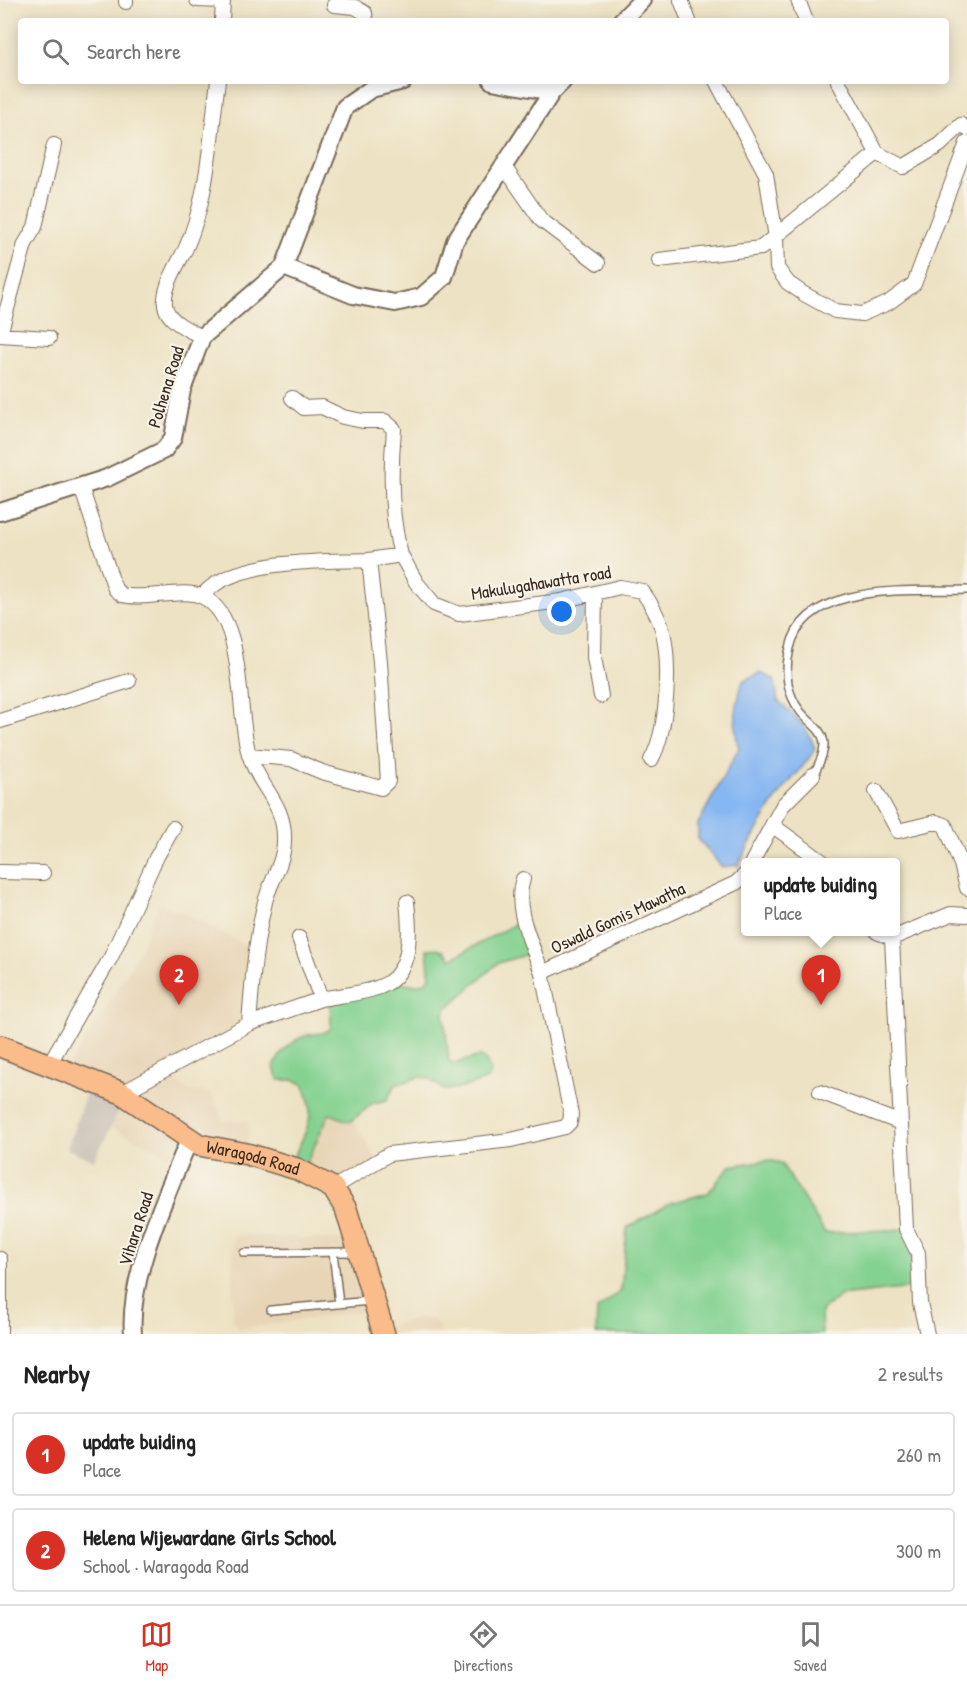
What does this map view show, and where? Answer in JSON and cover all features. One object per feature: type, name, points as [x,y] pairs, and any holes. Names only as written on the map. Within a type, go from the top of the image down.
[{"type":"main road","name":"Waragoda Road","points":[[0,1046],[122,1093],[189,1140],[297,1169],[333,1188]]},
{"type":"main road","points":[[333,1188],[346,1209],[384,1334]]},
{"type":"street","points":[[197,0],[223,0],[222,18]]},
{"type":"street","points":[[624,18],[642,0]]},
{"type":"street","points":[[681,0],[688,18]]},
{"type":"street","points":[[798,0],[805,18]]},
{"type":"street","points":[[334,5],[355,7],[364,14],[365,18]]},
{"type":"street","points":[[202,337],[177,322],[168,313],[165,303],[168,287],[196,225],[205,188],[218,84]]},
{"type":"street","points":[[284,267],[353,295],[394,303],[421,297],[444,277],[455,241],[503,165],[557,87],[524,84]]},
{"type":"street","points":[[718,84],[766,174],[776,238],[777,268],[788,283],[835,311],[862,314],[888,303],[914,284],[967,143]]},
{"type":"street","points":[[840,84],[877,153],[903,167],[940,145],[961,125],[967,129]]},
{"type":"street","name":"Polhena Road","points":[[0,512],[107,478],[164,450],[173,438],[182,390],[202,337],[284,267],[345,107],[371,85]]},
{"type":"street","points":[[49,338],[0,334],[25,244],[35,227],[54,145]]},
{"type":"street","points":[[659,260],[761,249],[877,153]]},
{"type":"street","points":[[503,165],[541,220],[598,263]]},
{"type":"street","name":"Makulugahawatta road","points":[[292,398],[304,408],[322,407],[353,419],[385,421],[394,429],[391,479],[395,527],[401,555],[416,582],[434,604],[459,614],[620,587],[642,591],[655,609],[662,631],[667,691],[661,737],[651,760]]},
{"type":"street","points":[[81,487],[115,589],[122,595],[202,596],[218,607],[234,649],[249,755],[278,806],[284,828],[285,844],[265,901],[252,981],[249,1024]]},
{"type":"street","points":[[202,596],[210,585],[228,576],[261,568],[369,560],[401,555]]},
{"type":"street","points":[[249,755],[291,759],[322,772],[381,788],[388,781],[380,662],[369,560]]},
{"type":"street","points":[[594,593],[594,657],[601,696]]},
{"type":"street","points":[[0,721],[129,681]]},
{"type":"street","points":[[754,858],[783,805],[813,775]]},
{"type":"street","points":[[876,790],[898,831],[936,822],[945,825],[961,864],[967,888]]},
{"type":"street","points":[[772,825],[817,858]]},
{"type":"street","points":[[48,1066],[111,957],[156,858],[173,828]]},
{"type":"street","points":[[0,872],[43,873]]},
{"type":"street","points":[[523,879],[519,892],[519,906],[542,973]]},
{"type":"street","name":"Oswald Gomis Mawatha","points":[[333,1188],[388,1154],[511,1140],[566,1127],[570,1122],[571,1114],[542,973],[741,881]]},
{"type":"street","points":[[122,1093],[249,1024],[321,999],[382,986],[394,977],[405,959],[411,934],[407,902]]},
{"type":"street","points":[[900,934],[942,916],[965,913]]},
{"type":"street","points":[[887,936],[892,938],[897,936]]},
{"type":"street","points":[[299,938],[321,999]]},
{"type":"street","points":[[892,938],[906,1229],[918,1253],[920,1303],[927,1334]]},
{"type":"street","points":[[820,1092],[901,1123]]},
{"type":"street","name":"Vihara Road","points":[[133,1334],[141,1275],[157,1220],[189,1140]]},
{"type":"street","points":[[0,1259],[0,1334]]},
{"type":"lane","points":[[813,775],[825,755],[823,742],[818,728],[793,700],[787,683],[787,661],[799,626],[809,614],[849,597],[967,590]]},
{"type":"lane","points":[[244,1252],[359,1252]]},
{"type":"lane","points":[[333,1252],[339,1304]]},
{"type":"lane","points":[[271,1310],[374,1301]]},
{"type":"shaded area","points":[[161,904],[184,913],[256,951],[249,1024],[168,1067],[179,1083],[190,1091],[208,1093],[213,1097],[223,1121],[248,1121],[247,1154],[199,1145],[180,1161],[112,1128],[127,1096],[65,1072],[119,987],[141,947],[156,908]]},
{"type":"shaded area","points":[[90,1081],[127,1096],[94,1160],[67,1149]]},
{"type":"shaded area","points":[[331,1114],[353,1121],[378,1161],[333,1188],[306,1164]]},
{"type":"shaded area","points":[[239,1235],[356,1241],[376,1309],[239,1329],[233,1321],[233,1237]]},
{"type":"shaded area","points":[[420,1318],[434,1320],[438,1324],[439,1334],[384,1334],[382,1329]]},
{"type":"green space","points":[[524,919],[535,952],[498,963],[446,1009],[444,1014],[449,1062],[457,1063],[480,1056],[486,1061],[491,1071],[488,1079],[462,1088],[444,1090],[428,1078],[419,1077],[395,1085],[387,1100],[373,1103],[350,1122],[331,1114],[328,1116],[306,1164],[289,1167],[308,1126],[310,1107],[303,1084],[294,1080],[278,1080],[274,1067],[279,1057],[292,1043],[302,1037],[323,1033],[331,1028],[330,997],[383,981],[395,980],[415,985],[425,982],[430,978],[427,950],[441,949],[451,959]]},
{"type":"green space","points":[[769,1160],[781,1163],[825,1233],[906,1229],[919,1287],[840,1296],[821,1311],[822,1334],[596,1334],[597,1310],[621,1291],[627,1228],[670,1203],[708,1193],[730,1166]]},
{"type":"water","points":[[760,673],[774,679],[778,701],[800,722],[809,734],[815,749],[773,804],[738,865],[722,867],[698,839],[698,824],[739,748],[736,714],[743,681]]},
{"type":"place","name":"Helena Wijewardane Girls School","points":[[179,1005]]},
{"type":"place","name":"update buiding","points":[[821,1005]]}]
